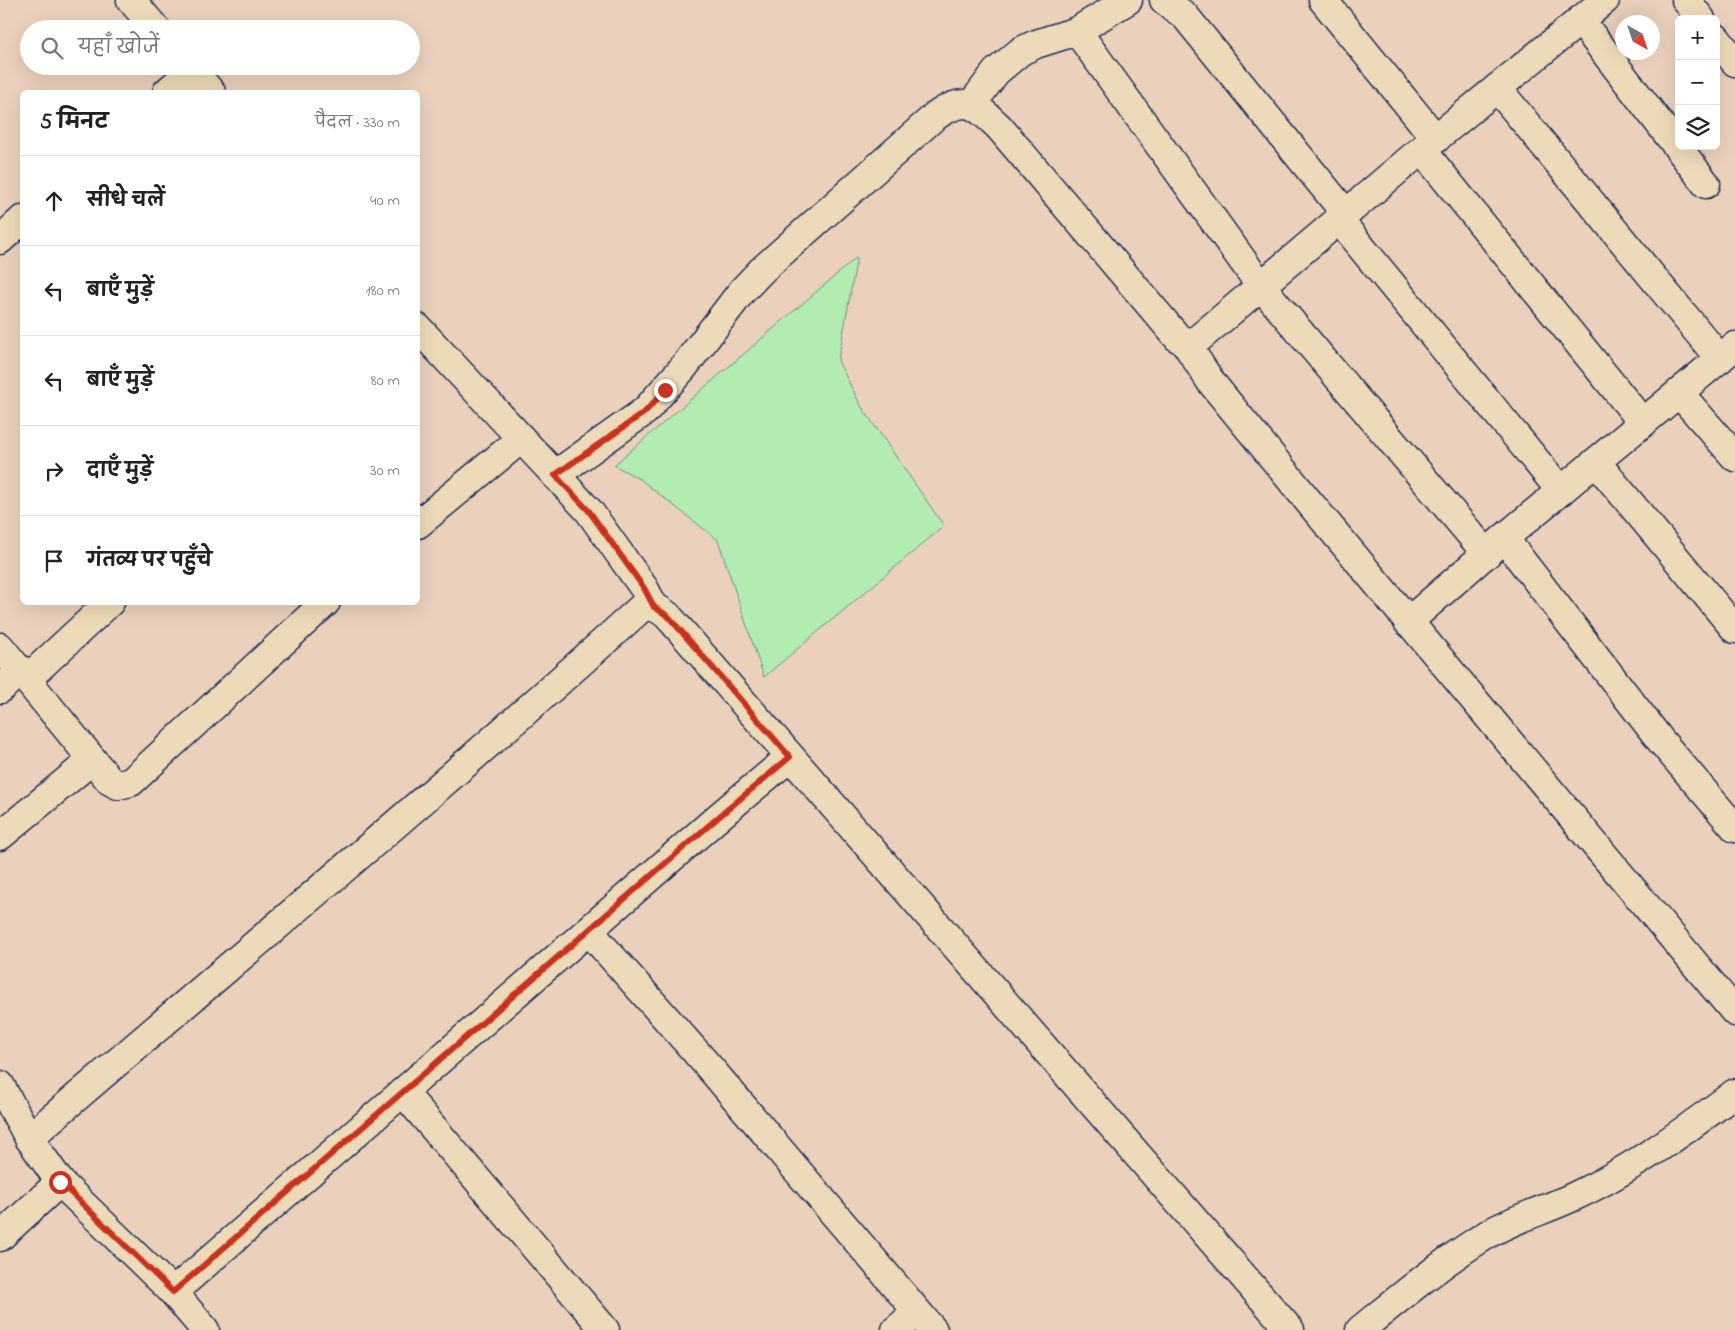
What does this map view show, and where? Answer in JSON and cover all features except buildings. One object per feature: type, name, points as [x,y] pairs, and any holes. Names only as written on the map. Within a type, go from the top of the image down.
[{"type":"street","points":[[131,0],[148,20]]},
{"type":"street","points":[[972,104],[996,72],[1022,51],[1036,44],[1077,31],[1128,0]]},
{"type":"street","points":[[1164,0],[1185,16],[1561,491]]},
{"type":"street","points":[[1324,0],[1429,144],[1643,423]]},
{"type":"street","points":[[1185,342],[1198,340],[1429,144],[1605,0]]},
{"type":"street","points":[[1686,0],[1698,15]]},
{"type":"street","points":[[1580,20],[1706,184]]},
{"type":"street","points":[[1077,31],[1262,286],[1495,546],[1735,828]]},
{"type":"street","points":[[1720,43],[1735,62]]},
{"type":"street","points":[[169,90],[183,75]]},
{"type":"street","points":[[196,75],[209,90]]},
{"type":"street","points":[[1408,622],[1495,546],[1727,352],[1497,88]]},
{"type":"street","points":[[555,475],[645,412],[683,368],[736,298],[756,277],[920,130],[949,107],[959,104],[972,104],[998,127],[1156,313],[1178,338],[1185,342],[1211,382],[1408,622],[1735,1012]]},
{"type":"street","points":[[0,240],[20,222]]},
{"type":"street","points":[[420,330],[589,511],[644,588],[654,607]]},
{"type":"street","points":[[1679,393],[1735,457]]},
{"type":"street","points":[[420,522],[521,439]]},
{"type":"street","points":[[1596,462],[1735,629]]},
{"type":"street","points":[[0,689],[24,675],[106,605]]},
{"type":"street","points":[[0,647],[110,781],[118,784],[131,782],[323,605]]},
{"type":"street","points":[[29,1138],[267,936],[640,609],[648,606],[654,607],[668,616],[1290,1330]]},
{"type":"street","points":[[173,1292],[790,757]]},
{"type":"street","points":[[0,836],[92,760]]},
{"type":"street","points":[[589,931],[710,1068],[925,1321],[896,1330]]},
{"type":"street","points":[[0,1085],[29,1138],[60,1182],[173,1292],[205,1330]]},
{"type":"street","points":[[403,1092],[605,1330]]},
{"type":"street","points":[[1360,1330],[1456,1255],[1489,1234],[1518,1219],[1575,1196],[1611,1176],[1688,1128],[1735,1093]]},
{"type":"street","points":[[0,1237],[60,1182]]},
{"type":"green space","points":[[857,257],[838,361],[861,406],[944,526],[764,677],[718,540],[641,480],[614,465]]},
{"type":"route","points":[[60,1182],[173,1292],[790,757],[668,616],[654,607],[644,588],[589,511],[555,475],[645,412],[665,390]]}]
